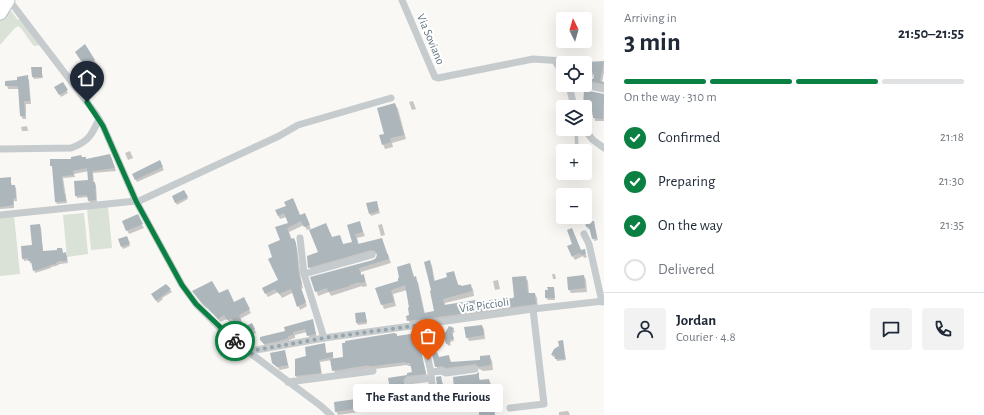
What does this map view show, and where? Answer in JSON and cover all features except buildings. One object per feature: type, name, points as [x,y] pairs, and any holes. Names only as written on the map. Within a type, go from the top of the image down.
[{"type":"street","name":"Via Soviano","points":[[402,0],[435,76],[438,78],[534,59],[555,61]]},
{"type":"street","points":[[4,4],[99,119],[136,202],[182,285],[196,304],[221,329],[251,354],[331,415]]},
{"type":"street","points":[[592,86],[604,89]]},
{"type":"street","points":[[0,215],[136,202],[279,136],[298,125],[391,98]]},
{"type":"street","points":[[0,149],[71,148],[82,144],[88,138],[99,119]]},
{"type":"street","points":[[590,136],[604,148]]},
{"type":"street","points":[[584,234],[589,244],[603,302]]},
{"type":"street","points":[[300,238],[304,274],[324,338]]},
{"type":"street","points":[[304,274],[372,255]]},
{"type":"street","name":"Via Piccioli","points":[[251,354],[256,350],[324,338],[533,309],[603,302]]},
{"type":"street","points":[[510,408],[544,404],[533,309]]},
{"type":"street","points":[[420,325],[431,375],[433,394]]},
{"type":"street","points":[[408,381],[442,371],[446,373],[474,369]]},
{"type":"street","points":[[288,382],[373,371]]},
{"type":"shaded area","points":[[8,7],[41,45],[34,46],[23,30],[18,26],[0,45],[0,17]]},
{"type":"shaded area","points":[[108,207],[112,248],[91,250],[87,209]]},
{"type":"shaded area","points":[[84,213],[88,254],[67,257],[63,215]]},
{"type":"shaded area","points":[[14,216],[20,274],[0,276],[0,218]]},
{"type":"way so far","points":[[235,341],[251,354],[256,350],[310,340],[420,325],[428,360]]},
{"type":"place","name":"The Fast and the Furious","points":[[428,360]]},
{"type":"route","points":[[87,102],[103,126],[136,201],[182,285],[196,304],[235,341]]}]
